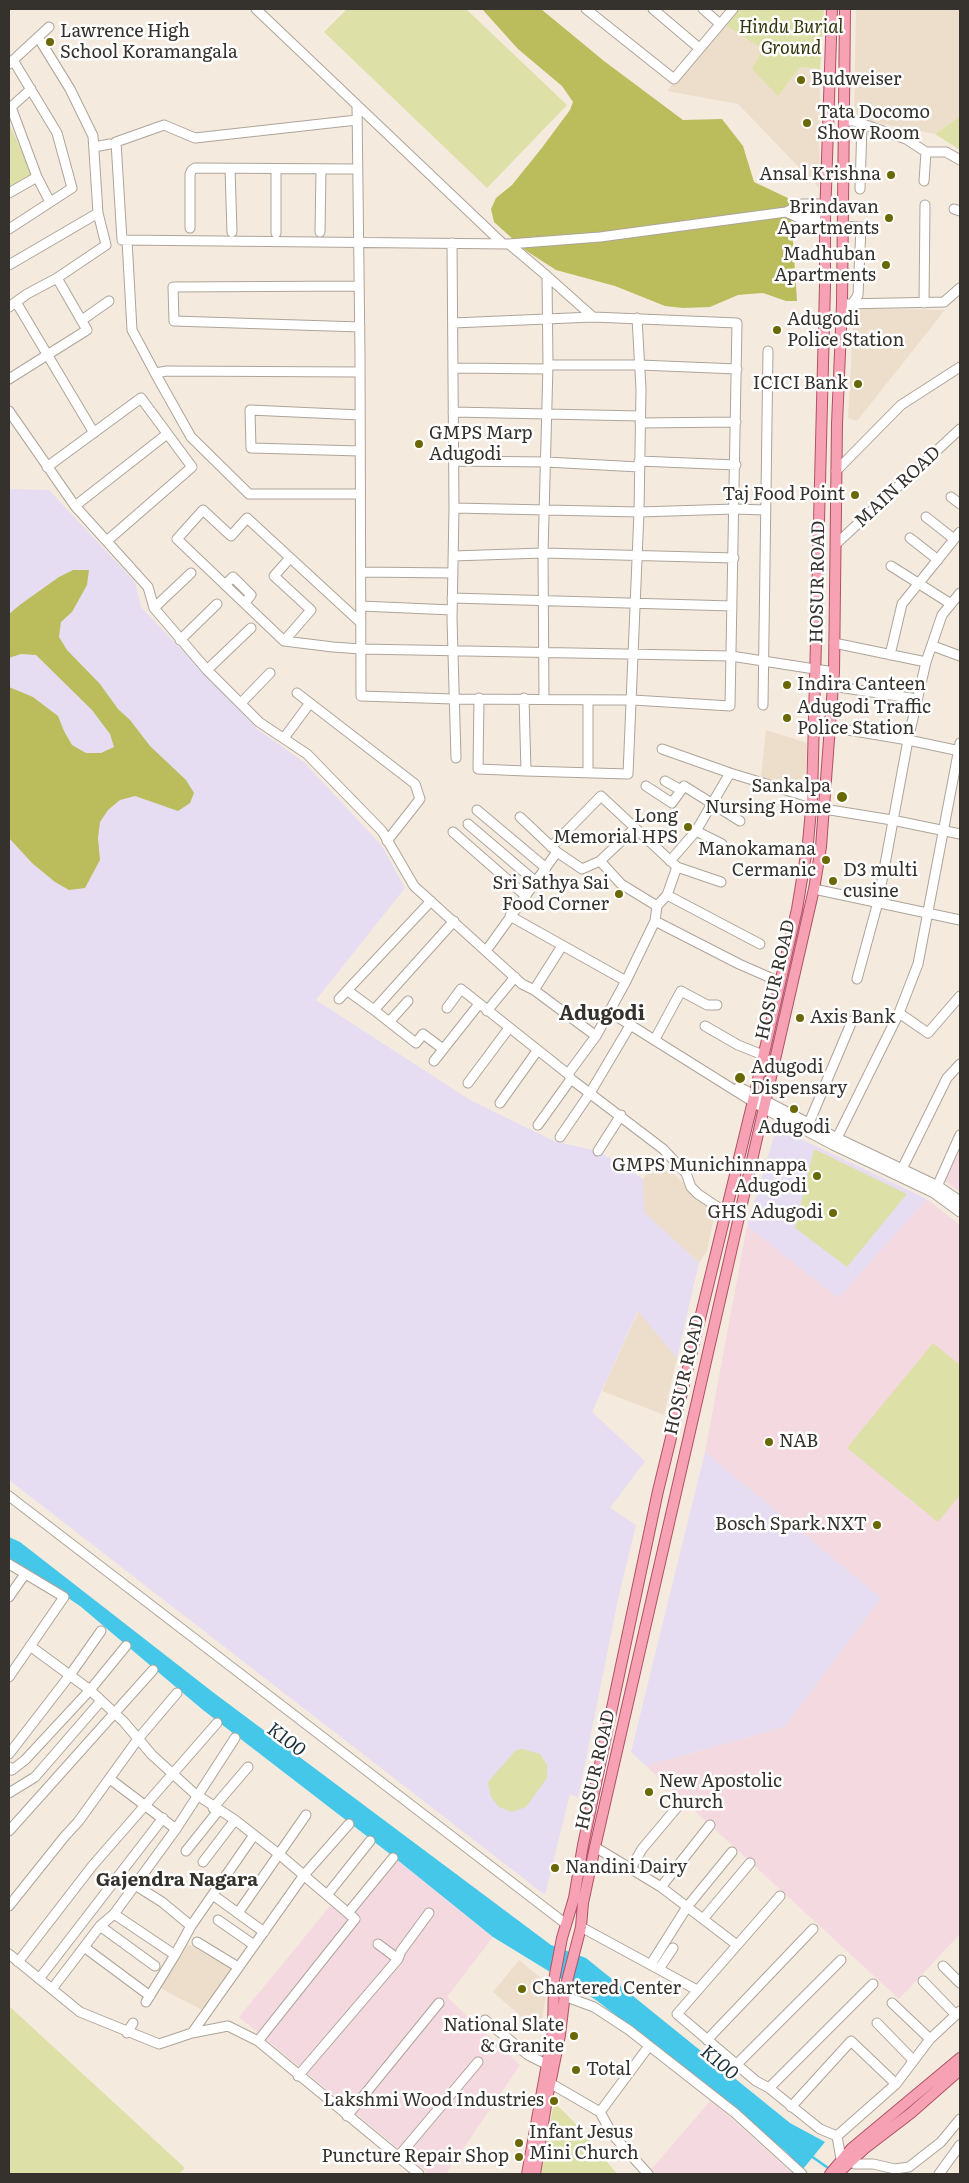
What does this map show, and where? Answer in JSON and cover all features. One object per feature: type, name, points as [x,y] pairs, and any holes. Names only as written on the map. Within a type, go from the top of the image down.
[{"type":"main road","name":"HOSUR ROAD","points":[[527,2174],[553,2031],[554,1980],[566,1924],[574,1898],[583,1845],[658,1491],[754,1098],[805,864],[812,798],[825,219],[832,9]]},
{"type":"main road","name":"HOSUR ROAD","points":[[535,2174],[560,2035],[564,1996],[574,1948],[581,1926],[583,1903],[595,1847],[814,889],[821,847],[834,672],[838,360],[842,304],[845,9]]},
{"type":"main road","points":[[825,285],[842,286]]},
{"type":"main road","points":[[837,2174],[867,2135],[960,2058]]},
{"type":"main road","points":[[830,2174],[845,2165],[911,2113],[960,2070]]},
{"type":"street","points":[[256,9],[505,243],[547,276],[593,317]]},
{"type":"street","points":[[586,9],[674,78],[733,9]]},
{"type":"street","points":[[653,9],[699,48]]},
{"type":"street","points":[[703,9],[720,24]]},
{"type":"street","points":[[9,229],[72,188],[57,133],[32,89],[11,62],[49,27]]},
{"type":"street","points":[[38,37],[70,89],[93,136],[98,213],[106,245],[13,305],[49,355],[94,433]]},
{"type":"street","points":[[32,89],[10,108],[37,178],[50,202]]},
{"type":"street","points":[[357,105],[361,696],[453,699],[633,700],[730,706],[738,369],[737,323],[593,317],[453,323]]},
{"type":"street","points":[[357,120],[195,138],[164,125],[116,142],[122,240],[505,243],[600,237],[786,212],[802,204],[826,204]]},
{"type":"street","points":[[844,121],[862,124],[906,139],[926,152],[946,152],[960,160]]},
{"type":"street","points":[[860,189],[862,124]]},
{"type":"street","points":[[94,147],[110,144]]},
{"type":"street","points":[[924,181],[926,152]]},
{"type":"street","points":[[190,228],[192,170],[195,168],[358,169]]},
{"type":"street","points":[[230,169],[232,232]]},
{"type":"street","points":[[276,169],[276,233]]},
{"type":"street","points":[[320,169],[320,232]]},
{"type":"street","points":[[9,193],[37,178]]},
{"type":"street","points":[[924,304],[925,205]]},
{"type":"street","points":[[786,212],[801,219],[825,219]]},
{"type":"street","points":[[9,265],[98,213]]},
{"type":"street","points":[[842,226],[861,227],[858,295],[853,303]]},
{"type":"street","points":[[127,240],[132,330],[191,437],[249,494],[360,494]]},
{"type":"street","points":[[452,244],[454,508],[452,651],[456,758]]},
{"type":"street","points":[[544,699],[543,553],[548,367],[547,276]]},
{"type":"street","points":[[9,379],[87,330],[57,278]]},
{"type":"street","points":[[359,286],[172,287],[174,321],[360,327]]},
{"type":"street","points":[[842,304],[924,304],[944,302],[960,288]]},
{"type":"street","points":[[82,320],[109,301]]},
{"type":"street","points":[[479,698],[478,769],[628,774],[633,700],[634,602],[639,512],[640,365],[637,318]]},
{"type":"street","points":[[762,705],[768,351]]},
{"type":"street","points":[[453,368],[640,365],[738,369]]},
{"type":"street","points":[[836,471],[901,405],[960,367]]},
{"type":"street","points":[[155,374],[166,371],[360,372]]},
{"type":"street","points":[[47,467],[141,398],[192,467],[108,540]]},
{"type":"street","points":[[360,415],[250,410],[251,448],[360,451]]},
{"type":"street","points":[[9,411],[75,506],[108,540],[148,587],[154,608],[207,670],[259,722],[307,754],[382,831],[414,886],[522,984],[534,990],[596,1036]]},
{"type":"street","points":[[453,412],[547,412],[640,419],[736,422]]},
{"type":"street","name":"MAIN ROAD","points":[[836,544],[960,429]]},
{"type":"street","points":[[75,506],[168,434]]},
{"type":"street","points":[[453,461],[736,465]]},
{"type":"street","points":[[952,497],[960,504]]},
{"type":"street","points":[[454,508],[639,512],[735,508],[765,510]]},
{"type":"street","points":[[361,623],[247,518],[231,536],[203,510],[177,539],[284,641],[333,648],[361,649],[543,654],[731,656],[834,672]]},
{"type":"street","points":[[890,655],[902,604],[957,536],[926,517]]},
{"type":"street","points":[[910,538],[938,560]]},
{"type":"street","points":[[453,556],[543,553],[734,558]]},
{"type":"street","points":[[284,641],[311,610],[274,576],[290,558]]},
{"type":"street","points":[[891,566],[951,604]]},
{"type":"street","points":[[154,608],[192,572]]},
{"type":"street","points":[[361,572],[452,573]]},
{"type":"street","points":[[857,978],[878,902],[908,740],[926,662],[933,646],[942,614],[960,593]]},
{"type":"street","points":[[452,598],[732,606]]},
{"type":"street","points":[[180,640],[216,604]]},
{"type":"street","points":[[360,606],[452,610]]},
{"type":"street","points":[[207,670],[251,628]]},
{"type":"street","points":[[834,643],[926,662]]},
{"type":"street","points":[[933,646],[960,656]]},
{"type":"street","points":[[241,703],[270,673]]},
{"type":"street","points":[[832,686],[917,699]]},
{"type":"street","points":[[297,693],[415,784],[420,799],[387,841]]},
{"type":"street","points":[[524,698],[526,771]]},
{"type":"street","points":[[588,700],[588,772]]},
{"type":"street","points":[[284,738],[310,702]]},
{"type":"street","points":[[830,727],[960,748],[926,912],[918,964],[900,1013],[837,1138]]},
{"type":"street","points":[[662,749],[730,773],[812,798]]},
{"type":"street","points":[[538,1125],[596,1036],[626,981],[655,921],[658,906],[667,895],[673,864],[696,831],[730,773]]},
{"type":"street","points":[[666,781],[681,790]]},
{"type":"street","points":[[646,786],[672,803],[684,786],[740,821]]},
{"type":"street","points":[[486,951],[546,868],[554,849],[601,796],[673,864],[721,882]]},
{"type":"street","points":[[824,809],[960,834]]},
{"type":"street","points":[[477,810],[546,868]]},
{"type":"street","points":[[520,817],[554,849],[582,869],[600,861],[635,828]]},
{"type":"street","points":[[468,824],[536,882]]},
{"type":"street","points":[[696,831],[722,844]]},
{"type":"street","points":[[453,832],[526,896]]},
{"type":"street","points":[[600,861],[621,884],[658,906]]},
{"type":"street","points":[[814,889],[960,920]]},
{"type":"street","points":[[667,895],[760,944]]},
{"type":"street","points":[[339,999],[431,901]]},
{"type":"street","points":[[510,916],[626,981]]},
{"type":"street","points":[[374,1010],[454,921]]},
{"type":"street","points":[[655,921],[780,982]]},
{"type":"street","points":[[534,990],[562,946]]},
{"type":"street","points":[[487,1011],[515,977]]},
{"type":"street","points":[[447,1008],[461,989],[663,1149],[686,1174],[691,1187],[698,1194],[719,1208],[727,1210]]},
{"type":"street","points":[[348,991],[416,1043],[423,1034],[443,1049]]},
{"type":"street","points":[[655,1038],[681,992],[706,1005],[717,1005]]},
{"type":"street","points":[[900,1013],[928,1032],[960,996]]},
{"type":"street","points":[[389,1022],[408,1001]]},
{"type":"street","points":[[434,1061],[479,1004]]},
{"type":"street","points":[[608,1011],[655,1038],[720,1080],[726,1080],[764,1104],[900,1173],[960,1201]]},
{"type":"street","points":[[809,1123],[852,1021]]},
{"type":"street","points":[[560,1137],[590,1093],[631,1024]]},
{"type":"street","points":[[705,1026],[738,1045],[763,1055]]},
{"type":"street","points":[[468,1083],[509,1028]]},
{"type":"street","points":[[500,1103],[537,1051]]},
{"type":"street","points":[[900,1173],[947,1078],[960,1064]]},
{"type":"street","points":[[764,1104],[809,1123],[900,1173]]},
{"type":"street","points":[[598,1151],[620,1115]]},
{"type":"street","points":[[936,1190],[960,1135]]},
{"type":"street","points":[[936,1190],[960,1212]]},
{"type":"street","points":[[9,1496],[566,1924]]},
{"type":"street","points":[[9,1564],[64,1597],[9,1677]]},
{"type":"street","points":[[9,1597],[25,1574]]},
{"type":"street","points":[[9,1754],[70,1675],[101,1631]]},
{"type":"street","points":[[30,1646],[90,1690],[171,1773],[198,1796],[215,1809],[235,1820],[280,1855],[352,1916]]},
{"type":"street","points":[[9,1767],[12,1770],[25,1760],[90,1690],[126,1646]]},
{"type":"street","points":[[9,1831],[153,1670]]},
{"type":"street","points":[[9,1906],[53,1850],[78,1822],[138,1739],[177,1693]]},
{"type":"street","points":[[9,1793],[35,1776],[100,1702]]},
{"type":"street","points":[[18,1962],[93,1864],[171,1773],[217,1723]]},
{"type":"street","points":[[52,1989],[100,1926],[114,1914],[176,1829],[235,1738]]},
{"type":"street","points":[[186,1851],[215,1809],[248,1767]]},
{"type":"street","points":[[110,1779],[176,1829]]},
{"type":"street","points":[[631,1868],[642,1849],[679,1805]]},
{"type":"street","points":[[238,1913],[306,1815]]},
{"type":"street","points":[[39,1978],[163,1818]]},
{"type":"street","points":[[203,1862],[235,1820]]},
{"type":"street","points":[[192,2033],[304,1875],[349,1824]]},
{"type":"street","points":[[661,1887],[710,1825]]},
{"type":"street","points":[[84,1947],[148,1999],[192,1926],[254,1835]]},
{"type":"street","points":[[327,1895],[370,1841]]},
{"type":"street","points":[[595,1847],[661,1887],[737,1945]]},
{"type":"street","points":[[655,1967],[687,1907],[732,1852]]},
{"type":"street","points":[[258,2041],[393,1858]]},
{"type":"street","points":[[703,1919],[750,1863]]},
{"type":"street","points":[[135,1885],[162,1902],[192,1926]]},
{"type":"street","points":[[213,1895],[264,1932]]},
{"type":"street","points":[[780,1896],[677,2014],[756,2081],[769,2088],[790,2107],[820,2129],[837,2136]]},
{"type":"street","points":[[298,2076],[398,1959],[401,1951],[429,1912]]},
{"type":"street","points":[[114,1914],[175,1954]]},
{"type":"street","points":[[218,1920],[254,1945]]},
{"type":"street","points":[[100,1926],[155,1966]]},
{"type":"street","points":[[581,1926],[697,1990]]},
{"type":"street","points":[[707,2040],[813,1929]]},
{"type":"street","points":[[197,1942],[238,1967]]},
{"type":"street","points":[[378,1944],[398,1959]]},
{"type":"street","points":[[655,1967],[673,1948]]},
{"type":"street","points":[[9,1954],[80,2012],[127,2033],[159,2044],[192,2033],[228,2026],[258,2041],[298,2076],[419,2174]]},
{"type":"street","points":[[737,2064],[841,1960]]},
{"type":"street","points":[[943,1966],[960,1983]]},
{"type":"street","points":[[837,2136],[896,2084],[930,2039],[958,2013],[923,1981]]},
{"type":"street","points":[[769,2088],[873,1984]]},
{"type":"street","points":[[564,1996],[594,2006],[650,2046],[738,2117],[802,2174]]},
{"type":"street","points":[[347,2116],[439,2002]]},
{"type":"street","points":[[892,2003],[930,2039]]},
{"type":"street","points":[[485,2020],[528,2054],[546,2064]]},
{"type":"street","points":[[127,2033],[133,2023]]},
{"type":"street","points":[[877,2023],[913,2060]]},
{"type":"street","points":[[790,2107],[851,2041],[896,2084]]},
{"type":"street","points":[[600,2112],[650,2046]]},
{"type":"street","points":[[398,2157],[478,2062]]},
{"type":"street","points":[[550,2083],[600,2112],[612,2134],[648,2174]]},
{"type":"street","points":[[837,2136],[845,2165],[873,2164],[895,2171],[909,2167],[920,2159],[941,2142],[960,2119]]},
{"type":"street","points":[[939,2174],[960,2145]]},
{"type":"shaded area","points":[[482,9],[541,9],[604,61],[683,120],[722,119],[743,146],[754,182],[790,199],[797,301],[786,301],[763,293],[738,295],[710,307],[683,308],[665,306],[615,286],[556,270],[525,250],[494,222],[491,209],[496,198],[512,185],[541,149],[570,110],[573,102],[562,86],[518,49]]},
{"type":"shaded area","points":[[856,9],[960,9],[960,116],[935,134],[854,118]]},
{"type":"shaded area","points":[[722,23],[763,49],[777,95],[800,67],[820,69],[819,188],[738,104],[667,91]]},
{"type":"shaded area","points":[[854,308],[945,310],[857,421],[848,418]]},
{"type":"shaded area","points":[[9,489],[49,490],[135,582],[141,607],[257,729],[304,762],[382,846],[405,888],[316,1000],[470,1100],[556,1142],[598,1151],[643,1179],[644,1212],[699,1263],[677,1358],[638,1311],[592,1412],[645,1461],[610,1508],[636,1525],[619,1595],[578,1798],[570,1794],[545,1895],[9,1480]]},
{"type":"shaded area","points":[[73,570],[89,570],[87,585],[72,612],[61,622],[59,637],[67,650],[100,684],[118,709],[130,720],[150,746],[186,780],[194,793],[190,803],[178,811],[135,796],[120,800],[108,810],[100,822],[98,838],[100,860],[85,888],[69,890],[55,882],[32,863],[9,838],[9,687],[33,697],[58,716],[72,745],[86,753],[101,753],[114,747],[110,734],[92,710],[36,655],[21,654],[9,658],[9,614],[59,577]]},
{"type":"shaded area","points":[[766,730],[807,743],[805,789],[761,777]]},
{"type":"shaded area","name":"GHS Adugodi","points":[[784,1131],[927,1199],[838,1298],[747,1226],[774,1136]]},
{"type":"shaded area","points":[[960,1150],[960,1192],[944,1180]]},
{"type":"shaded area","points":[[658,1159],[696,1195],[716,1208],[707,1251],[699,1263],[643,1212],[643,1179]]},
{"type":"shaded area","name":"Bosch Spark.NXT","points":[[927,1199],[960,1225],[960,1934],[899,1999],[646,1766],[784,1727],[881,1598],[705,1452],[747,1226],[838,1298]]},
{"type":"shaded area","points":[[639,1310],[677,1358],[664,1415],[602,1391]]},
{"type":"shaded area","points":[[705,1452],[881,1598],[784,1727],[646,1766],[631,1752]]},
{"type":"shaded area","points":[[390,1854],[493,1937],[447,1997],[520,2065],[446,2174],[429,2174],[239,2017],[330,1906],[344,1915]]},
{"type":"shaded area","points":[[184,1942],[234,1970],[204,2011],[158,1987]]},
{"type":"shaded area","points":[[519,1960],[548,1984],[540,2033],[493,1992]]},
{"type":"shaded area","points":[[711,2100],[793,2174],[649,2174]]},
{"type":"green space","points":[[347,9],[466,9],[567,105],[487,188],[324,32]]},
{"type":"green space","name":"Hindu Burial Ground","points":[[735,9],[824,9],[820,69],[800,67],[778,96],[752,69],[763,49],[722,23]]},
{"type":"green space","points":[[960,116],[960,150],[935,134]]},
{"type":"green space","points":[[9,123],[32,174],[9,187]]},
{"type":"green space","points":[[814,1149],[907,1194],[847,1267],[795,1228]]},
{"type":"green space","points":[[933,1343],[960,1365],[960,1495],[938,1522],[847,1448]]},
{"type":"green space","points":[[523,1749],[540,1754],[547,1765],[547,1778],[526,1807],[512,1812],[499,1807],[491,1797],[488,1782],[516,1750]]},
{"type":"green space","points":[[9,2006],[185,2168],[179,2174],[9,2174]]},
{"type":"green space","points":[[554,2102],[574,2122],[617,2174],[541,2174]]},
{"type":"water","name":"K100","points":[[9,1537],[20,1542],[214,1693],[551,1945],[586,1958],[790,2123],[825,2142],[803,2169],[785,2151],[596,2000],[493,1937],[390,1854],[203,1710],[80,1606],[9,1558]]},
{"type":"waterway","name":"K100","points":[[811,2156],[831,2170]]},
{"type":"place","name":"Lawrence High School Koramangala","points":[[50,42]]},
{"type":"place","name":"Budweiser","points":[[801,80]]},
{"type":"place","name":"Tata Docomo Show Room","points":[[807,123]]},
{"type":"place","name":"Ansal Krishna","points":[[891,175]]},
{"type":"place","name":"Brindavan Apartments","points":[[889,218]]},
{"type":"place","name":"Madhuban Apartments","points":[[886,265]]},
{"type":"place","name":"Adugodi Police Station","points":[[777,330]]},
{"type":"place","name":"ICICI Bank","points":[[858,384]]},
{"type":"place","name":"GMPS Marp Adugodi","points":[[419,444]]},
{"type":"place","name":"Taj Food Point","points":[[855,495]]},
{"type":"place","name":"Indira Canteen","points":[[787,685]]},
{"type":"place","name":"Adugodi Traffic Police Station","points":[[787,718]]},
{"type":"place","name":"Sankalpa Nursing Home","points":[[842,797]]},
{"type":"place","name":"Long Memorial HPS","points":[[688,827]]},
{"type":"place","name":"Manokamana Cermanic","points":[[826,860]]},
{"type":"place","name":"D3 multi cusine","points":[[833,881]]},
{"type":"place","name":"Sri Sathya Sai Food Corner","points":[[619,894]]},
{"type":"place","name":"Axis Bank","points":[[800,1018]]},
{"type":"place","name":"Adugodi Dispensary","points":[[740,1078]]},
{"type":"place","name":"Adugodi","points":[[794,1109]]},
{"type":"place","name":"GMPS Munichinnappa Adugodi","points":[[817,1176]]},
{"type":"place","name":"GHS Adugodi","points":[[833,1213]]},
{"type":"place","name":"NAB","points":[[769,1442]]},
{"type":"place","name":"Bosch Spark.NXT","points":[[877,1525]]},
{"type":"place","name":"New Apostolic Church","points":[[649,1792]]},
{"type":"place","name":"Nandini Dairy","points":[[555,1868]]},
{"type":"place","name":"Chartered Center","points":[[522,1989]]},
{"type":"place","name":"National Slate & Granite","points":[[574,2036]]},
{"type":"place","name":"Total","points":[[576,2070]]},
{"type":"place","name":"Lakshmi Wood Industries","points":[[554,2101]]},
{"type":"place","name":"Infant Jesus Mini Church","points":[[519,2143]]},
{"type":"place","name":"Puncture Repair Shop","points":[[519,2157]]},
{"type":"district","name":"Adugodi","points":[[602,1014]]},
{"type":"district","name":"Gajendra Nagara","points":[[177,1880]]}]
